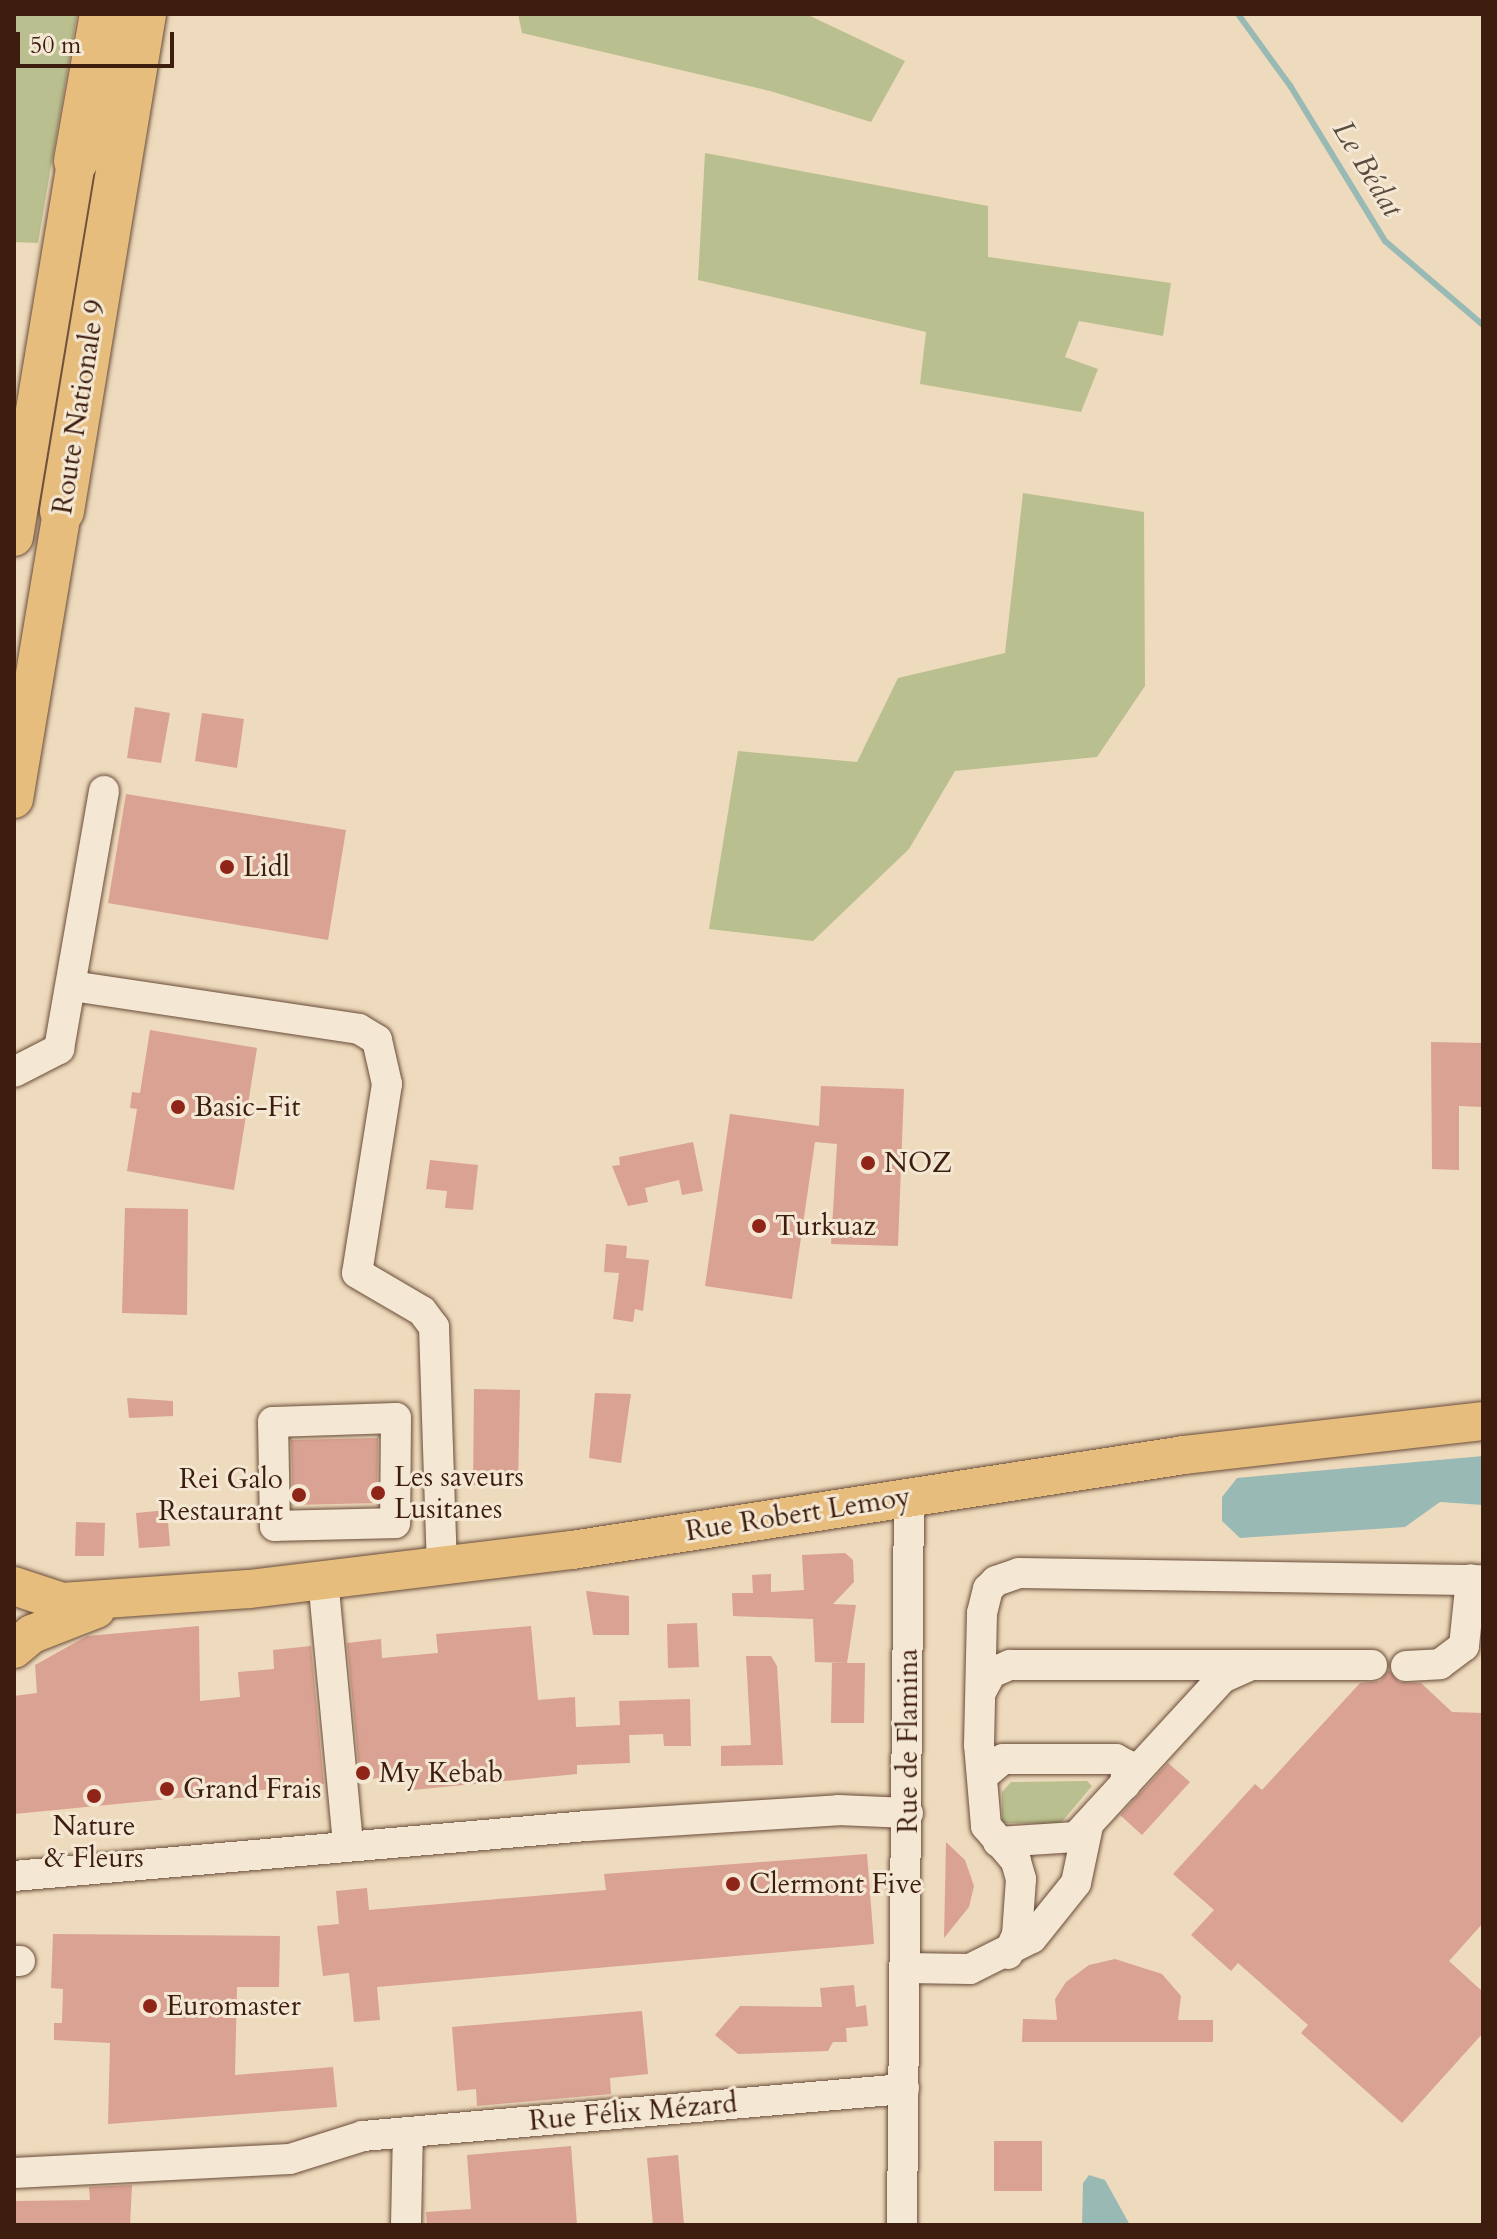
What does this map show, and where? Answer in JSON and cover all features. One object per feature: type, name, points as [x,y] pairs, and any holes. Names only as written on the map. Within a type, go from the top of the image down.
[{"type":"highway","points":[[76,161],[102,14]]},
{"type":"highway","name":"Route Nationale 9","points":[[62,511],[144,14]]},
{"type":"main road","points":[[14,537],[76,161]]},
{"type":"main road","name":"Route Nationale 9","points":[[14,799],[62,511]]},
{"type":"main road","name":"Rue Robert Lemoy","points":[[14,1586],[62,1602],[113,1603],[442,1566],[1401,1426],[1483,1421]]},
{"type":"main road","name":"Rue Robert Lemoy","points":[[14,1649],[32,1634],[113,1603]]},
{"type":"street","points":[[14,1072],[59,1049],[104,791]]},
{"type":"street","points":[[72,986],[359,1029],[377,1040],[387,1084],[357,1273],[422,1311],[434,1327],[442,1566]]},
{"type":"street","points":[[396,1418],[395,1523],[384,1526],[275,1526],[273,1422],[396,1418]]},
{"type":"street","name":"Rue de Flamina","points":[[902,2225],[909,1497]]},
{"type":"street","points":[[384,1526],[386,1572]]},
{"type":"street","points":[[1008,1954],[1017,1935],[1021,1879],[1016,1861],[986,1826],[981,1692],[984,1600],[996,1581],[1019,1573],[1477,1580],[1464,1646],[1440,1664],[1406,1666]]},
{"type":"street","points":[[323,1579],[348,1844]]},
{"type":"street","points":[[998,1842],[1070,1842],[1222,1678],[1259,1664]]},
{"type":"street","points":[[981,1692],[991,1673],[1010,1665],[1372,1665]]},
{"type":"street","points":[[985,1774],[1003,1759],[1116,1759],[1127,1765],[1125,1785]]},
{"type":"street","points":[[14,1876],[348,1844],[753,1814],[908,1813]]},
{"type":"street","points":[[905,1968],[970,1969],[1008,1954],[1032,1938],[1071,1892],[1088,1826]]},
{"type":"street","name":"Rue Félix Mézard","points":[[14,2173],[290,2159],[363,2136],[904,2089]]},
{"type":"street","points":[[406,2225],[408,2132]]},
{"type":"green space","points":[[14,14],[77,14],[38,243],[14,242]]},
{"type":"green space","points":[[518,14],[806,14],[905,61],[871,122],[770,91],[522,33]]},
{"type":"green space","points":[[705,153],[988,206],[988,257],[1171,283],[1163,336],[1079,321],[1065,357],[1098,369],[1081,412],[920,384],[926,332],[698,280]]},
{"type":"green space","points":[[1023,493],[1144,512],[1145,686],[1097,757],[955,771],[909,849],[813,941],[709,929],[738,751],[857,762],[898,678],[1005,653]]},
{"type":"green space","points":[[1087,1781],[1092,1786],[1060,1824],[1002,1823],[1002,1792],[1011,1782]]},
{"type":"water","points":[[1483,1456],[1483,1505],[1440,1502],[1405,1527],[1240,1538],[1222,1521],[1222,1497],[1237,1478]]},
{"type":"water","points":[[1089,2175],[1105,2180],[1130,2225],[1082,2225],[1083,2183]]},
{"type":"building","points":[[135,707],[170,713],[161,763],[127,758]]},
{"type":"building","points":[[202,713],[244,719],[237,768],[195,761]]},
{"type":"building","name":"Lidl","points":[[126,794],[346,830],[328,940],[108,903]]},
{"type":"building","points":[[150,1030],[257,1048],[234,1190],[127,1171],[137,1109],[130,1108],[132,1092],[140,1093]]},
{"type":"building","points":[[1431,1042],[1483,1043],[1483,1107],[1459,1106],[1459,1170],[1432,1169]]},
{"type":"building","points":[[821,1086],[904,1089],[898,1246],[831,1244],[837,1144],[815,1142],[792,1299],[705,1286],[730,1114],[819,1126]]},
{"type":"building","points":[[693,1142],[703,1191],[682,1195],[679,1180],[645,1188],[648,1202],[628,1206],[612,1166],[620,1165],[619,1157]]},
{"type":"building","points":[[430,1160],[478,1165],[473,1210],[445,1208],[447,1191],[426,1189]]},
{"type":"building","points":[[125,1208],[188,1209],[187,1315],[122,1313]]},
{"type":"building","points":[[606,1244],[627,1246],[626,1258],[649,1260],[643,1311],[635,1309],[633,1322],[613,1319],[619,1273],[604,1272]]},
{"type":"building","points":[[474,1389],[520,1390],[518,1485],[473,1485]]},
{"type":"building","points":[[595,1393],[631,1394],[621,1463],[589,1458]]},
{"type":"building","points":[[127,1398],[173,1401],[173,1416],[129,1418]]},
{"type":"building","points":[[378,1438],[377,1503],[293,1505],[291,1440]]},
{"type":"building","points":[[167,1510],[170,1546],[139,1548],[136,1513]]},
{"type":"building","points":[[76,1522],[105,1523],[104,1556],[75,1556]]},
{"type":"building","points":[[845,1553],[853,1560],[854,1582],[833,1604],[856,1605],[847,1663],[815,1662],[813,1619],[733,1616],[732,1593],[753,1593],[752,1575],[771,1574],[771,1592],[804,1590],[802,1555]]},
{"type":"building","points":[[586,1591],[629,1596],[629,1635],[593,1635]]},
{"type":"building","points":[[697,1623],[699,1667],[668,1668],[667,1624]]},
{"type":"building","points":[[199,1626],[200,1701],[240,1697],[238,1672],[274,1669],[273,1650],[311,1646],[324,1784],[14,1814],[14,1696],[37,1693],[35,1665],[87,1636]]},
{"type":"building","points":[[531,1626],[538,1700],[575,1697],[576,1727],[620,1725],[619,1701],[690,1699],[691,1746],[664,1746],[663,1734],[629,1735],[630,1763],[577,1765],[577,1774],[413,1790],[412,1775],[360,1780],[347,1643],[381,1639],[382,1658],[438,1653],[436,1634]]},
{"type":"building","points":[[746,1656],[771,1656],[777,1666],[783,1765],[721,1766],[721,1746],[751,1745]]},
{"type":"building","points":[[832,1663],[865,1663],[864,1723],[831,1723]]},
{"type":"building","points":[[1389,1670],[1399,1682],[1421,1683],[1452,1712],[1483,1713],[1483,1923],[1449,1961],[1483,1992],[1483,2033],[1402,2123],[1301,2033],[1308,2025],[1238,1963],[1231,1971],[1191,1935],[1214,1910],[1173,1874],[1255,1784],[1262,1790],[1360,1683],[1380,1681]]},
{"type":"building","points":[[1168,1763],[1190,1782],[1142,1835],[1120,1815]]},
{"type":"building","points":[[946,1842],[965,1860],[974,1886],[969,1907],[944,1938]]},
{"type":"building","points":[[867,1854],[874,1944],[377,1987],[380,2020],[354,2022],[349,1973],[323,1976],[317,1926],[339,1924],[336,1891],[367,1888],[369,1910],[606,1890],[604,1874]]},
{"type":"building","name":"Euromaster","points":[[53,1934],[280,1936],[279,1987],[237,1987],[235,2075],[333,2067],[337,2107],[108,2124],[110,2043],[54,2040],[54,2023],[62,2023],[63,1989],[51,1988]]},
{"type":"building","points":[[1115,1959],[1162,1974],[1181,1996],[1178,2020],[1213,2020],[1213,2042],[1022,2042],[1023,2019],[1057,2020],[1055,1999],[1066,1982],[1089,1965]]},
{"type":"building","points":[[854,1985],[856,2007],[866,2005],[868,2026],[846,2028],[847,2042],[833,2042],[828,2051],[738,2054],[715,2035],[740,2006],[822,2007],[820,1988]]},
{"type":"building","points":[[642,2011],[648,2074],[610,2078],[611,2094],[477,2106],[476,2089],[457,2091],[452,2027]]},
{"type":"building","points":[[994,2141],[1042,2141],[1042,2191],[994,2191]]},
{"type":"building","points":[[571,2146],[577,2225],[427,2225],[426,2212],[471,2209],[467,2155]]},
{"type":"building","points":[[678,2155],[684,2225],[653,2225],[647,2158]]},
{"type":"building","points":[[132,2185],[130,2225],[14,2225],[14,2201],[90,2200],[89,2187]]},
{"type":"waterway","name":"Le Bédat","points":[[1238,14],[1291,87],[1385,241],[1483,325]]},
{"type":"place","name":"Lidl","points":[[227,867]]},
{"type":"place","name":"Basic-Fit","points":[[178,1107]]},
{"type":"place","name":"NOZ","points":[[868,1163]]},
{"type":"place","name":"Turkuaz","points":[[759,1226]]},
{"type":"place","name":"Les saveurs Lusitanes","points":[[378,1493]]},
{"type":"place","name":"Rei Galo Restaurant","points":[[299,1495]]},
{"type":"place","name":"My Kebab","points":[[363,1773]]},
{"type":"place","name":"Grand Frais","points":[[167,1789]]},
{"type":"place","name":"Nature & Fleurs","points":[[94,1796]]},
{"type":"place","name":"Clermont Five","points":[[733,1884]]},
{"type":"place","name":"Euromaster","points":[[150,2006]]}]
